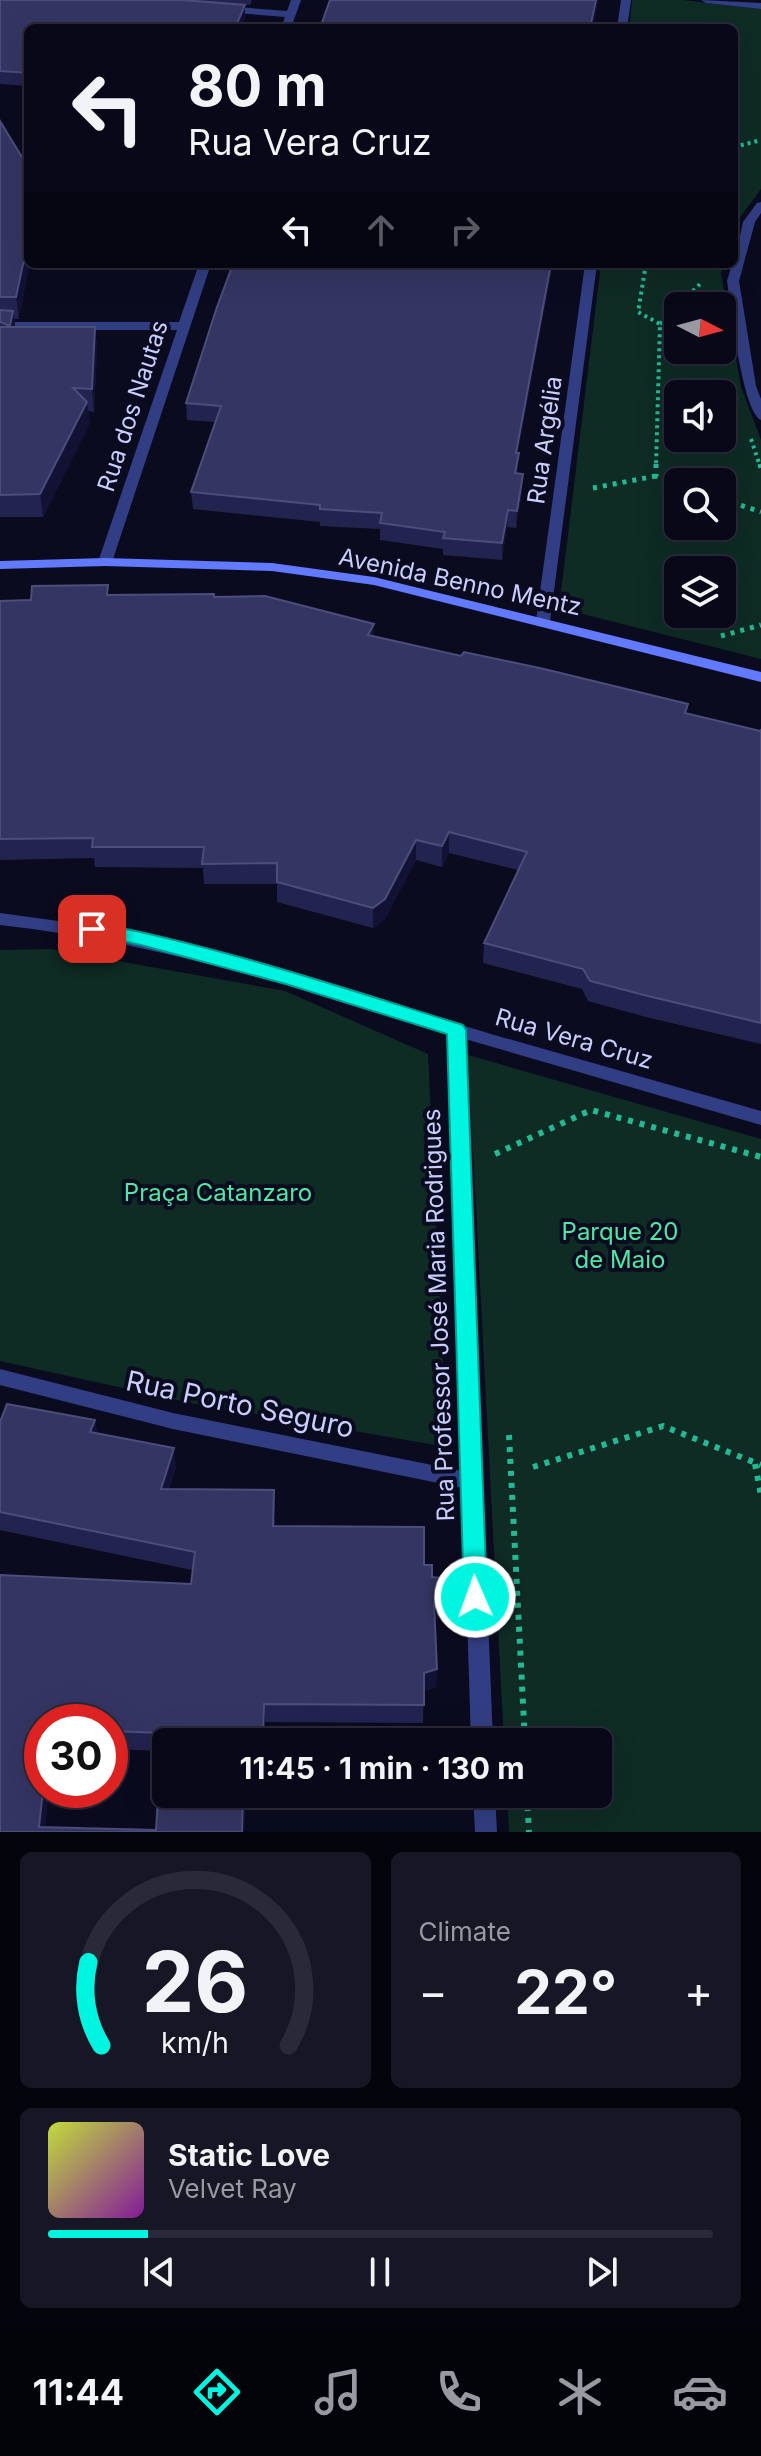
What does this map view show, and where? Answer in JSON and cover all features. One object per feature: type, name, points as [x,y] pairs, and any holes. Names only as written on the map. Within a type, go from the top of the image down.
[{"type":"street","points":[[287,24],[296,0]]},
{"type":"street","points":[[623,24],[626,0]]},
{"type":"street","points":[[706,0],[761,6]]},
{"type":"street","points":[[213,8],[291,14]]},
{"type":"street","points":[[738,263],[749,222],[761,205]]},
{"type":"street","name":"Rua dos Nautas","points":[[105,562],[204,268]]},
{"type":"street","name":"Rua Argélia","points":[[543,621],[590,268]]},
{"type":"street","points":[[737,268],[733,281],[750,386],[761,416]]},
{"type":"street","points":[[0,326],[183,326]]},
{"type":"street","name":"Avenida Benno Mentz","points":[[0,565],[105,562],[272,567],[374,581],[761,677]]},
{"type":"street","name":"Rua Vera Cruz","points":[[0,919],[67,924],[141,938],[288,977],[456,1030],[761,1118]]},
{"type":"street","name":"Rua Professor José Maria Rodrigues","points":[[456,1030],[481,1728]]},
{"type":"street","name":"Rua Porto Seguro","points":[[0,1377],[173,1421],[470,1481]]},
{"type":"street","points":[[485,1808],[486,1832]]},
{"type":"path","points":[[738,146],[761,140]]},
{"type":"path","points":[[645,268],[638,312],[660,324]]},
{"type":"path","points":[[692,292],[711,273]]},
{"type":"path","points":[[656,476],[660,324],[664,320]]},
{"type":"path","points":[[591,503],[594,473]]},
{"type":"path","points":[[593,488],[656,476],[664,479]]},
{"type":"path","points":[[736,504],[761,512]]},
{"type":"path","points":[[709,640],[761,625]]},
{"type":"path","points":[[495,1169],[495,1153],[591,1110],[761,1157]]},
{"type":"path","points":[[508,1424],[524,1728]]},
{"type":"path","points":[[533,1467],[663,1426],[758,1464],[761,1495]]},
{"type":"path","points":[[528,1808],[529,1832]]},
{"type":"green space","points":[[632,0],[682,0],[761,9],[761,189],[738,220],[738,24],[629,24]]},
{"type":"green space","points":[[601,268],[723,268],[724,292],[664,292],[664,364],[736,364],[736,358],[741,387],[761,440],[761,659],[559,608]]},
{"type":"green space","name":"Praça Catanzaro","points":[[51,949],[285,991],[428,1054],[447,1447],[191,1403],[0,1361],[0,950]]},
{"type":"green space","name":"Parque 20 de Maio","points":[[468,1055],[761,1139],[761,1832],[509,1832],[508,1808],[612,1808],[612,1728],[503,1728]]},
{"type":"building","points":[[0,0],[183,0],[245,5],[237,24],[24,24],[24,73],[0,71]]},
{"type":"building","points":[[330,0],[596,0],[591,24],[321,24]]},
{"type":"building","points":[[0,121],[24,160],[24,260],[16,297],[0,297]]},
{"type":"building","points":[[232,268],[550,268],[516,453],[519,453],[515,473],[523,474],[517,511],[508,510],[502,543],[443,538],[445,532],[380,523],[382,513],[320,509],[320,505],[191,492],[221,406],[186,403]]},
{"type":"building","points":[[0,310],[13,311],[10,326],[0,322]]},
{"type":"building","points":[[0,327],[95,327],[92,389],[73,388],[87,402],[40,494],[0,495]]},
{"type":"building","points":[[108,585],[107,595],[265,596],[374,624],[368,635],[461,656],[464,652],[544,669],[688,704],[685,713],[761,730],[761,1023],[590,981],[583,969],[484,943],[527,852],[449,832],[442,846],[416,840],[385,899],[373,908],[277,882],[277,863],[202,864],[204,847],[92,847],[93,838],[0,839],[0,601],[31,600],[32,586]]},
{"type":"building","points":[[7,1404],[95,1420],[90,1432],[174,1448],[161,1489],[274,1490],[273,1526],[424,1527],[424,1565],[432,1565],[432,1577],[460,1580],[434,1603],[437,1669],[424,1673],[424,1705],[264,1704],[263,1728],[152,1728],[152,1733],[128,1732],[128,1704],[24,1704],[24,1808],[41,1808],[39,1827],[156,1830],[157,1808],[243,1808],[242,1832],[0,1832],[0,1575],[191,1584],[195,1552],[0,1512],[0,1422]]},
{"type":"route","points":[[92,929],[141,938],[288,977],[456,1030],[475,1597]]}]
